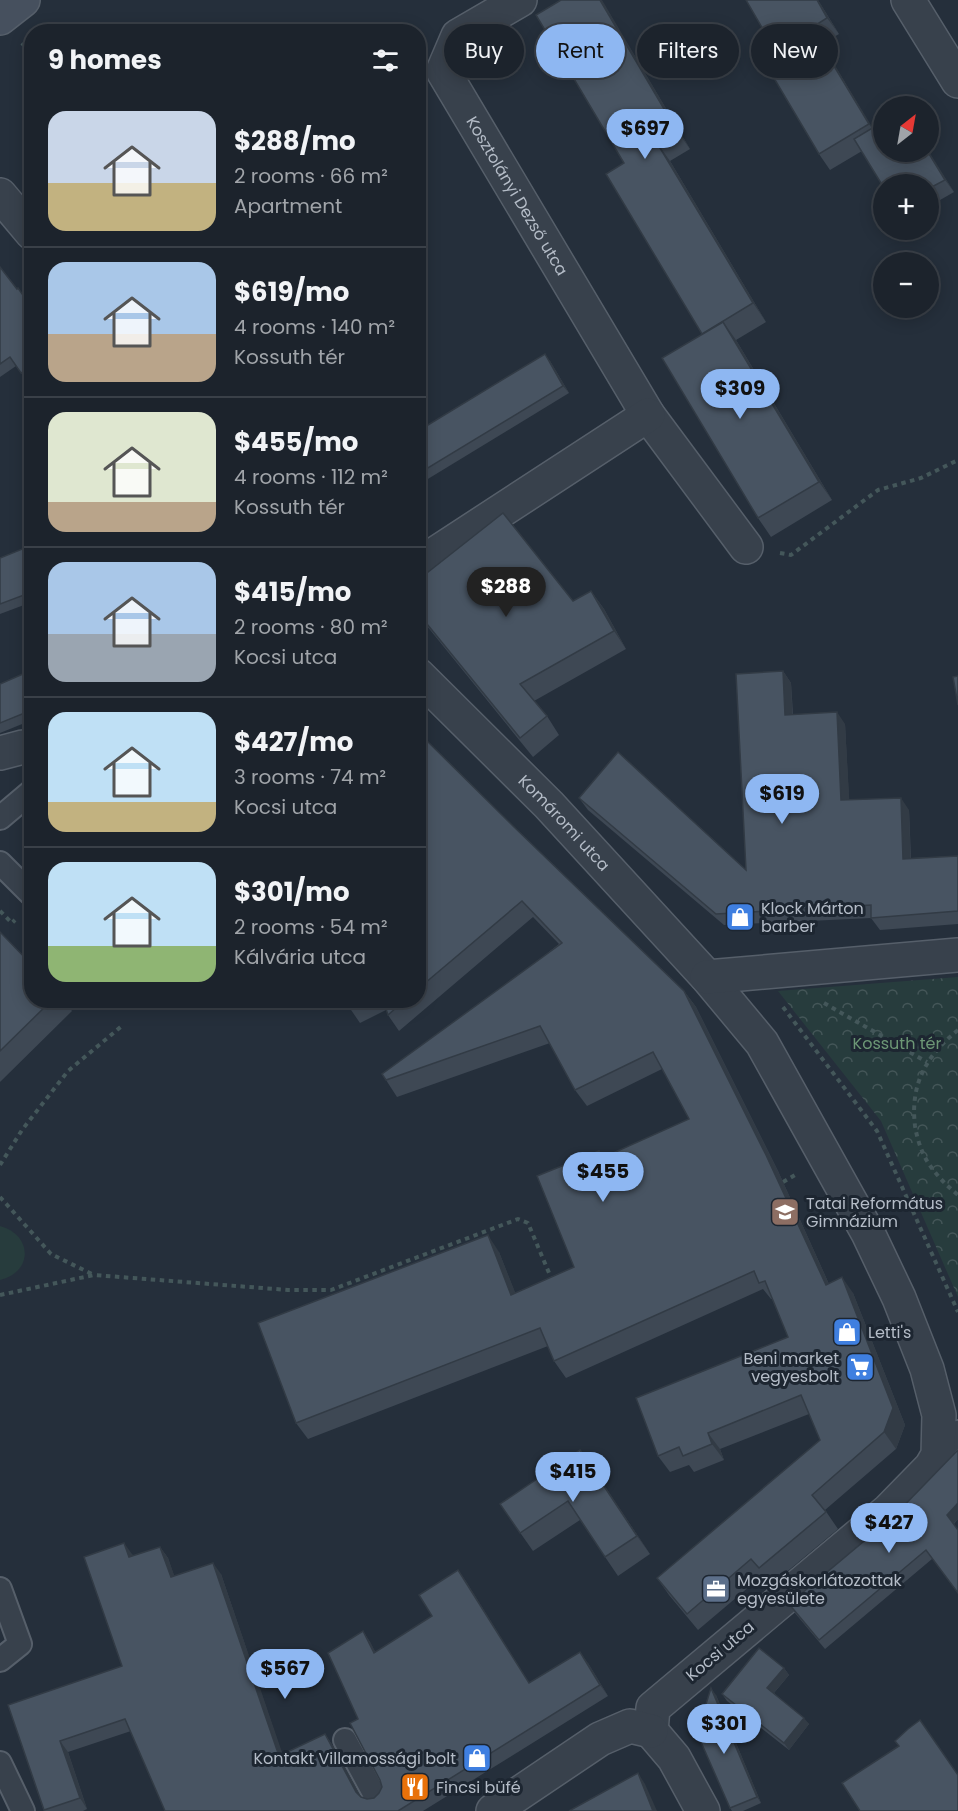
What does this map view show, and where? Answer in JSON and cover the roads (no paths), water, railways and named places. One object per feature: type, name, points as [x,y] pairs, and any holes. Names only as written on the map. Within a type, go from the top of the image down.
[{"type":"main road","points":[[0,18],[23,0]]},
{"type":"street","name":"Kosztolányi Dezső utca","points":[[520,0],[458,36],[443,71],[648,415],[746,547]]},
{"type":"street","points":[[908,0],[958,81]]},
{"type":"street","points":[[0,195],[24,224]]},
{"type":"street","points":[[426,560],[648,415]]},
{"type":"street","name":"Komáromi utca","points":[[426,683],[549,805],[707,977]]},
{"type":"street","points":[[0,753],[24,747]]},
{"type":"street","points":[[707,977],[958,955]]},
{"type":"street","points":[[707,977],[762,1043],[873,1244],[899,1298],[927,1369],[948,1444]]},
{"type":"street","name":"Kocsi utca","points":[[651,1731],[653,1708],[888,1511],[931,1467],[948,1444]]},
{"type":"street","points":[[493,1811],[600,1739],[630,1726],[651,1731],[674,1758],[703,1811]]},
{"type":"lane","points":[[0,818],[24,798]]},
{"type":"lane","points":[[0,863],[24,887]]},
{"type":"lane","points":[[0,1589],[20,1644],[0,1660]]},
{"type":"lane","points":[[345,1740],[376,1797]]},
{"type":"lane","points":[[0,1763],[23,1811]]},
{"type":"place","name":"Klock Márton barber","points":[[740,917]]},
{"type":"place","name":"Tatai Református Gimnázium","points":[[785,1212]]},
{"type":"place","name":"Letti's","points":[[847,1332]]},
{"type":"place","name":"Beni market vegyesbolt","points":[[860,1367]]},
{"type":"place","name":"Mozgáskorlátozottak egyesülete","points":[[716,1589]]},
{"type":"place","name":"Kontakt Villamossági bolt","points":[[477,1758]]},
{"type":"place","name":"Fincsi büfé","points":[[415,1787]]},
{"type":"park label","name":"Kossuth tér","points":[[897,1043]]}]
